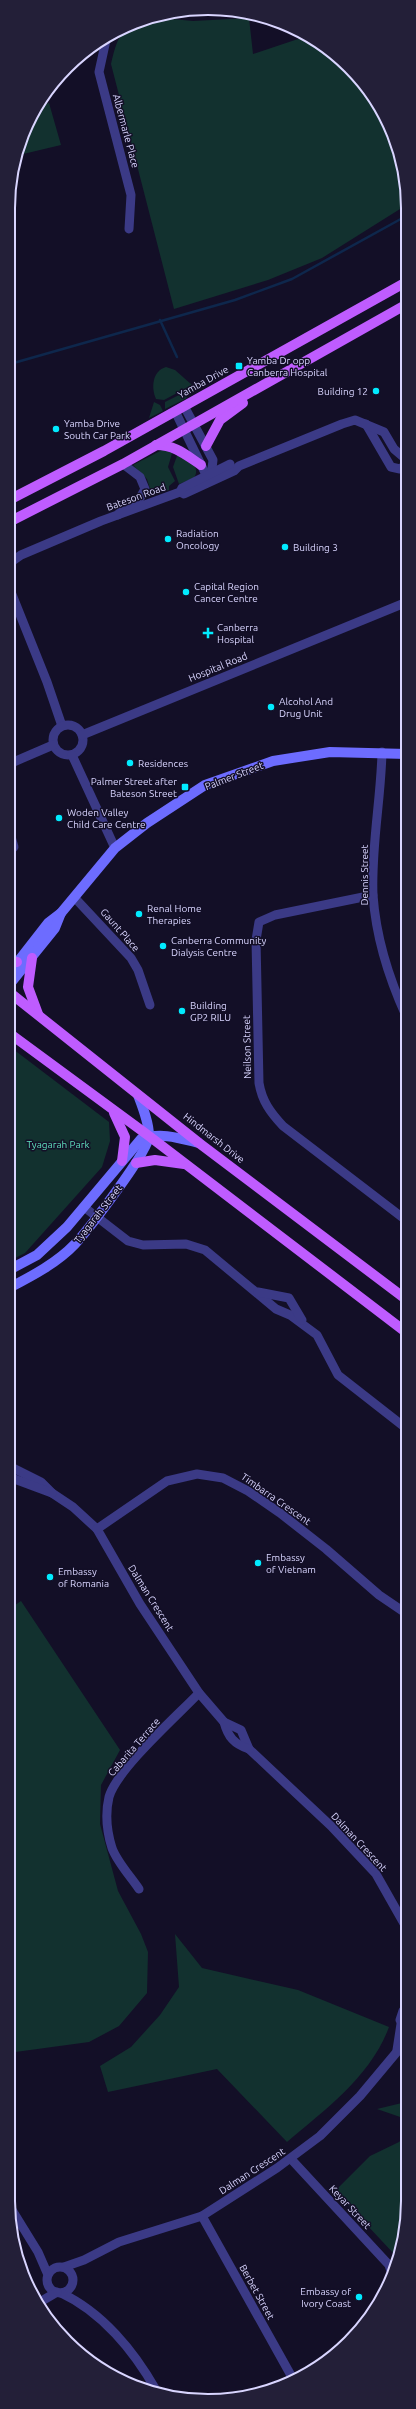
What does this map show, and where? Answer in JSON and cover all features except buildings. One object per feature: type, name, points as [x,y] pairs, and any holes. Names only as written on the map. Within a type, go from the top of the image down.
[{"type":"main road","name":"Yamba Drive","points":[[15,497],[65,473],[401,285]]},
{"type":"main road","points":[[15,519],[123,464],[401,308]]},
{"type":"main road","points":[[206,446],[220,420],[249,400],[255,390]]},
{"type":"main road","points":[[156,445],[167,445],[178,449],[201,464]]},
{"type":"main road","points":[[32,958],[28,987],[38,1015]]},
{"type":"main road","name":"Hindmarsh Drive","points":[[15,997],[199,1143],[401,1295]]},
{"type":"main road","points":[[15,1038],[149,1136],[401,1328]]},
{"type":"main road","points":[[112,1109],[126,1137],[122,1161]]},
{"type":"main road","points":[[136,1163],[155,1160],[184,1164]]},
{"type":"street","name":"Albermarle Place","points":[[105,46],[98,72],[131,195],[129,229]]},
{"type":"street","points":[[184,406],[213,460],[210,477]]},
{"type":"street","points":[[175,411],[201,464],[210,477]]},
{"type":"street","points":[[213,460],[235,465],[348,421],[355,420],[384,432],[394,449],[401,455]]},
{"type":"street","points":[[366,424],[376,438],[391,467],[401,469]]},
{"type":"street","points":[[118,515],[124,505],[140,498],[145,489],[140,477],[123,464]]},
{"type":"street","points":[[210,477],[234,472],[235,465]]},
{"type":"street","name":"Bateson Road","points":[[15,560],[21,555],[118,515],[180,492],[184,494],[210,477]]},
{"type":"street","points":[[15,602],[47,682],[62,726]]},
{"type":"street","name":"Hospital Road","points":[[82,735],[401,604]]},
{"type":"street","points":[[62,726],[76,727],[82,735],[80,749],[72,755],[59,752],[53,746],[53,736],[62,726]]},
{"type":"street","points":[[15,762],[53,746]]},
{"type":"street","name":"Palmer Street","points":[[15,961],[48,923],[61,913],[115,848],[163,811],[188,795],[217,780],[273,761],[330,752],[401,754]]},
{"type":"street","name":"Dennis Street","points":[[382,752],[373,895],[377,926],[384,960],[401,1005]]},
{"type":"street","points":[[72,755],[115,848]]},
{"type":"street","name":"Neilson Street","points":[[373,895],[276,915],[259,922],[256,940],[259,1083],[262,1097],[270,1112],[283,1126],[401,1216]]},
{"type":"street","name":"Gaunt Place","points":[[74,897],[131,958],[138,970],[150,1005]]},
{"type":"street","name":"Palmer Street","points":[[15,978],[55,928],[61,913]]},
{"type":"street","points":[[138,1095],[149,1136],[170,1136],[199,1143]]},
{"type":"street","name":"Tyagarah Street","points":[[15,1267],[37,1255],[67,1227],[141,1139],[149,1136]]},
{"type":"street","name":"Tyagarah Street","points":[[15,1285],[39,1273],[75,1244],[136,1163],[147,1146],[149,1136]]},
{"type":"street","points":[[84,1207],[128,1241],[143,1245],[186,1244],[205,1250],[258,1292],[276,1309],[305,1324],[317,1335],[338,1375],[401,1424]]},
{"type":"street","points":[[258,1292],[289,1298],[305,1324]]},
{"type":"street","name":"Dalman Crescent","points":[[15,1469],[41,1482],[52,1493],[73,1507],[97,1529],[140,1604],[198,1693],[224,1722],[230,1738],[237,1744],[249,1748]]},
{"type":"street","name":"Timbarra Crescent","points":[[97,1529],[167,1481],[198,1474],[223,1478],[248,1490],[280,1513],[326,1549],[379,1595],[401,1610]]},
{"type":"street","name":"Dalman Crescent","points":[[15,1479],[52,1493]]},
{"type":"street","name":"Cabarita Terrace","points":[[139,1889],[113,1850],[107,1826],[110,1796],[118,1780],[137,1757],[198,1693]]},
{"type":"street","name":"Dalman Crescent","points":[[224,1722],[241,1730],[249,1748],[331,1826],[376,1874],[401,1918]]},
{"type":"street","points":[[397,2050],[401,2037]]},
{"type":"street","name":"Dalman Crescent","points":[[60,2267],[84,2260],[119,2242],[202,2216],[291,2159],[320,2136],[360,2096],[401,2046]]},
{"type":"street","name":"Keyar Street","points":[[291,2159],[389,2267]]},
{"type":"street","points":[[15,2215],[38,2252],[48,2280],[59,2293],[82,2302]]},
{"type":"street","name":"Berbet Street","points":[[202,2216],[291,2375]]},
{"type":"street","points":[[38,2252],[70,2272],[82,2302],[128,2347],[153,2386]]},
{"type":"street","points":[[43,2301],[69,2290],[84,2260]]},
{"type":"street","points":[[41,2298],[48,2280],[60,2267]]},
{"type":"green space","points":[[242,18],[249,20],[253,54],[299,39],[304,41],[335,63],[353,81],[375,112],[391,146],[397,170],[401,195],[401,208],[322,258],[268,280],[174,309],[111,64],[119,38],[146,25],[170,19],[193,21]]},
{"type":"green space","points":[[46,103],[49,103],[61,145],[23,154],[35,123]]},
{"type":"green space","points":[[166,367],[175,370],[192,385],[164,400],[156,399],[153,390],[155,376],[161,369]]},
{"type":"green space","points":[[183,393],[187,398],[165,409],[165,402]]},
{"type":"green space","points":[[154,402],[160,405],[163,411],[149,418]]},
{"type":"green space","points":[[164,449],[173,450],[168,467],[175,481],[169,486],[169,490],[152,495],[147,479],[133,465]]},
{"type":"green space","points":[[178,453],[189,461],[196,470],[194,478],[179,484],[173,467]]},
{"type":"green space","name":"Tyagarah Park","points":[[15,1051],[109,1122],[110,1141],[102,1167],[25,1253],[15,1258]]},
{"type":"green space","points":[[21,1601],[120,1750],[101,1785],[100,1824],[118,1891],[141,1934],[148,1952],[147,1993],[119,2026],[89,2042],[15,2052],[15,1605]]},
{"type":"green space","points":[[175,1934],[202,1968],[298,1990],[389,2027],[381,2045],[359,2076],[332,2104],[287,2142],[217,2069],[108,2092],[100,2066],[131,2047],[160,2015],[179,1987]]},
{"type":"green space","points":[[401,2103],[401,2117],[377,2109]]},
{"type":"green space","points":[[401,2140],[401,2214],[393,2253],[335,2191],[370,2156]]},
{"type":"waterway","points":[[15,363],[235,300],[292,279],[401,219]]},
{"type":"waterway","points":[[160,320],[177,357]]},
{"type":"place","name":"Yamba Dr opp Canberra Hospital","points":[[239,366]]},
{"type":"place","name":"Building 12","points":[[376,391]]},
{"type":"place","name":"Yamba Drive South Car Park","points":[[56,429]]},
{"type":"place","name":"Radiation Oncology","points":[[168,539]]},
{"type":"place","name":"Building 3","points":[[285,547]]},
{"type":"place","name":"Capital Region Cancer Centre","points":[[186,592]]},
{"type":"place","name":"Canberra Hospital","points":[[208,633]]},
{"type":"place","name":"Alcohol And Drug Unit","points":[[271,707]]},
{"type":"place","name":"Residences","points":[[130,763]]},
{"type":"place","name":"Palmer Street after Bateson Street","points":[[185,787]]},
{"type":"place","name":"Woden Valley Child Care Centre","points":[[59,818]]},
{"type":"place","name":"Renal Home Therapies","points":[[139,914]]},
{"type":"place","name":"Canberra Community Dialysis Centre","points":[[163,946]]},
{"type":"place","name":"Building GP2 RILU","points":[[182,1011]]},
{"type":"place","name":"Embassy of Vietnam","points":[[258,1563]]},
{"type":"place","name":"Embassy of Romania","points":[[50,1577]]},
{"type":"place","name":"Embassy of Ivory Coast","points":[[359,2297]]}]
